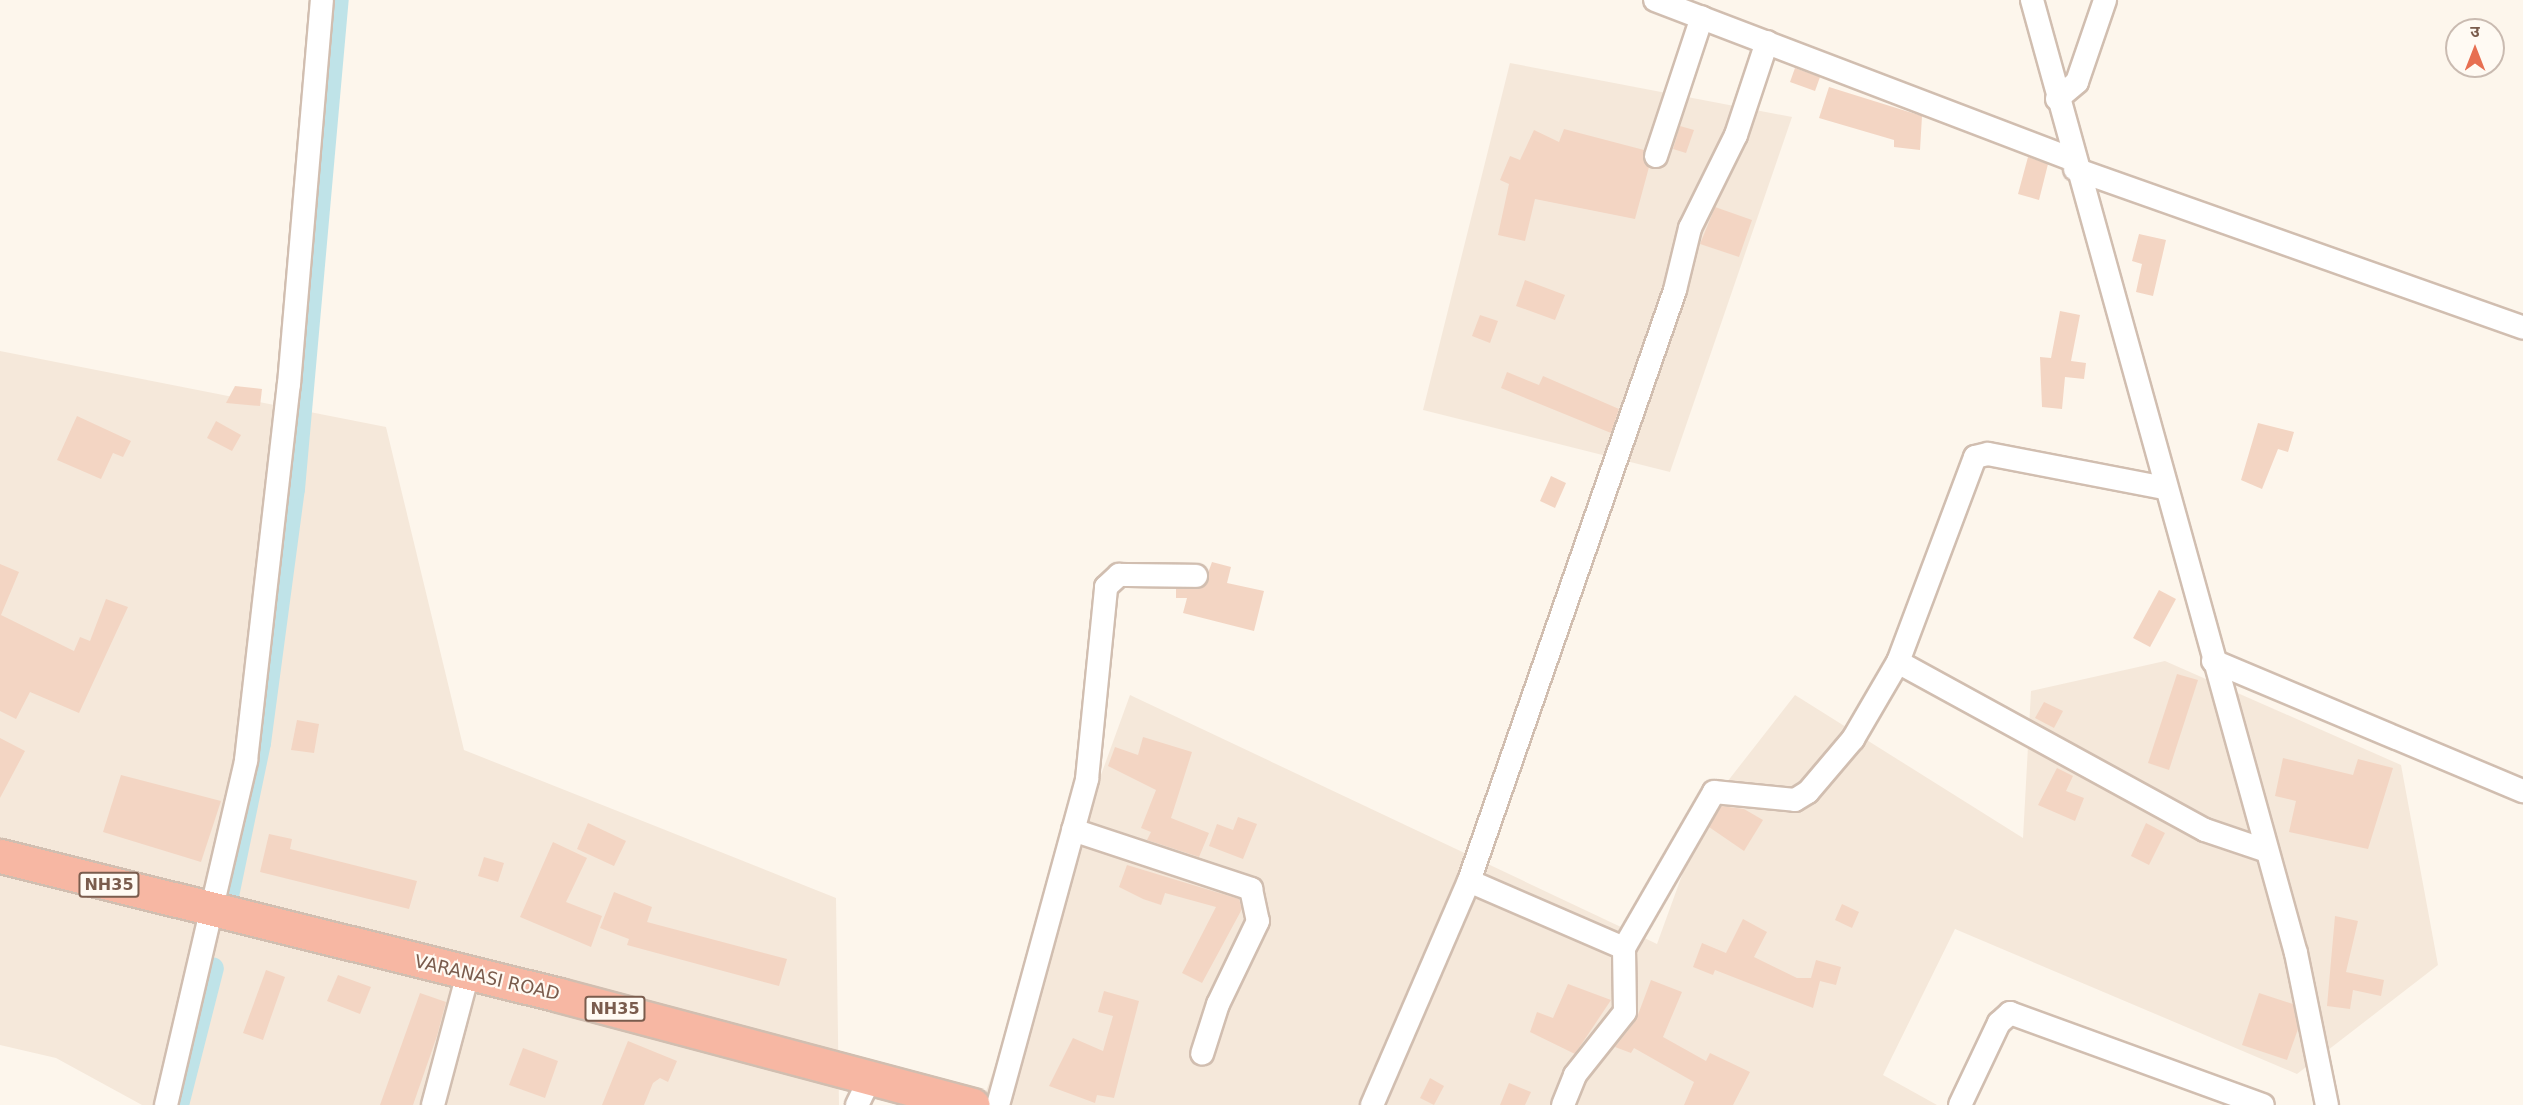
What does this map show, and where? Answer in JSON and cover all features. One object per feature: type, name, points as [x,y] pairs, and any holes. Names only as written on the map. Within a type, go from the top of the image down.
[{"type":"highway","name":"VARANASI ROAD","points":[[0,856],[255,923],[468,973],[872,1076],[973,1105]]},
{"type":"street","points":[[166,1105],[213,911],[246,760],[289,384],[322,0]]},
{"type":"street","points":[[1655,0],[2074,164],[2523,328]]},
{"type":"street","points":[[2032,0],[2074,164],[2296,953],[2327,1105]]},
{"type":"street","points":[[2057,99],[2078,82],[2105,0]]},
{"type":"street","points":[[1656,156],[1702,17]]},
{"type":"street","points":[[1372,1105],[1469,881],[1675,290],[1690,228],[1736,135],[1767,42]]},
{"type":"street","points":[[1563,1105],[1575,1075],[1625,1012],[1624,948],[1714,792],[1785,801],[1808,792],[1853,739],[1898,662],[1975,457],[1988,454],[2164,488]]},
{"type":"street","points":[[998,1105],[1087,779],[1106,587],[1119,575],[1196,576]]},
{"type":"street","points":[[2213,661],[2523,791]]},
{"type":"street","points":[[1898,662],[2205,831],[2267,850]]},
{"type":"street","points":[[1073,831],[1251,888],[1258,921],[1218,1004],[1202,1054]]},
{"type":"street","points":[[1469,881],[1624,948]]},
{"type":"street","points":[[433,1105],[468,973]]},
{"type":"street","points":[[1960,1105],[1999,1023],[2010,1013],[2264,1105]]},
{"type":"street","points":[[857,1105],[872,1076]]},
{"type":"shaded area","points":[[1510,63],[1792,117],[1670,472],[1423,410]]},
{"type":"shaded area","points":[[0,351],[386,427],[464,750],[836,898],[839,1105],[142,1105],[56,1058],[0,1045]]},
{"type":"shaded area","points":[[2165,661],[2401,765],[2438,965],[2297,1074],[1955,929],[1883,1075],[1937,1105],[981,1105],[1130,695],[1657,944],[1706,809],[1795,695],[2023,838],[2031,691]]},
{"type":"building","points":[[1795,68],[1820,77],[1815,91],[1790,82]]},
{"type":"building","points":[[1829,87],[1922,116],[1920,150],[1894,147],[1894,140],[1819,118]]},
{"type":"building","points":[[1680,126],[1694,130],[1686,153],[1673,149]]},
{"type":"building","points":[[1564,129],[1644,150],[1649,167],[1635,219],[1535,199],[1525,241],[1498,235],[1509,184],[1500,180],[1510,156],[1520,160],[1534,130],[1559,142]]},
{"type":"building","points":[[2028,157],[2048,164],[2039,200],[2018,194]]},
{"type":"building","points":[[1715,207],[1752,220],[1739,257],[1700,244]]},
{"type":"building","points":[[2139,234],[2166,240],[2153,296],[2136,292],[2142,264],[2132,261]]},
{"type":"building","points":[[1525,280],[1565,295],[1555,320],[1516,306]]},
{"type":"building","points":[[2060,311],[2080,315],[2071,361],[2086,363],[2084,379],[2065,377],[2062,409],[2042,407],[2040,357],[2051,358]]},
{"type":"building","points":[[1480,315],[1498,321],[1490,343],[1472,336]]},
{"type":"building","points":[[1507,372],[1539,385],[1543,376],[1619,409],[1611,433],[1501,388]]},
{"type":"building","points":[[235,386],[262,389],[260,406],[226,403]]},
{"type":"building","points":[[77,416],[131,441],[123,457],[113,453],[101,479],[57,460]]},
{"type":"building","points":[[216,421],[241,435],[232,451],[207,438]]},
{"type":"building","points":[[2258,423],[2294,432],[2288,452],[2278,449],[2262,489],[2241,480]]},
{"type":"building","points":[[1551,476],[1566,483],[1555,508],[1540,501]]},
{"type":"building","points":[[1212,562],[1231,567],[1227,583],[1264,591],[1254,631],[1183,613],[1187,598],[1176,598],[1176,589],[1203,587]]},
{"type":"building","points":[[0,564],[19,572],[1,615],[74,651],[80,637],[90,641],[106,599],[128,607],[79,713],[30,692],[16,719],[0,711]]},
{"type":"building","points":[[2159,590],[2176,599],[2150,647],[2133,638]]},
{"type":"building","points":[[2177,674],[2198,680],[2169,770],[2148,763]]},
{"type":"building","points":[[2044,702],[2063,711],[2054,728],[2035,718]]},
{"type":"building","points":[[297,720],[319,724],[314,753],[291,750]]},
{"type":"building","points":[[1143,737],[1192,752],[1171,818],[1209,833],[1199,857],[1147,840],[1151,832],[1141,828],[1156,790],[1108,766],[1115,747],[1138,755]]},
{"type":"building","points":[[0,738],[25,751],[0,798]]},
{"type":"building","points":[[2283,758],[2353,775],[2358,759],[2393,768],[2368,849],[2289,832],[2296,801],[2275,796]]},
{"type":"building","points":[[2057,768],[2073,776],[2066,791],[2084,798],[2075,821],[2038,805]]},
{"type":"building","points":[[121,775],[221,801],[201,862],[103,832]]},
{"type":"building","points":[[1721,806],[1744,809],[1763,820],[1744,851],[1709,827]]},
{"type":"building","points":[[1238,817],[1257,824],[1243,859],[1209,846],[1217,824],[1233,830]]},
{"type":"building","points":[[588,823],[626,841],[614,866],[577,849]]},
{"type":"building","points":[[2146,823],[2165,833],[2149,865],[2131,856]]},
{"type":"building","points":[[269,834],[292,839],[290,849],[417,881],[409,909],[260,872]]},
{"type":"building","points":[[553,842],[587,858],[566,902],[602,916],[591,947],[520,917]]},
{"type":"building","points":[[484,857],[504,863],[498,882],[478,876]]},
{"type":"building","points":[[1127,865],[1239,899],[1242,909],[1202,983],[1182,973],[1216,907],[1165,893],[1161,905],[1143,899],[1119,887]]},
{"type":"building","points":[[614,892],[652,907],[647,922],[787,959],[779,986],[627,945],[629,939],[600,928]]},
{"type":"building","points":[[1842,904],[1859,912],[1852,928],[1835,920]]},
{"type":"building","points":[[2335,916],[2358,921],[2346,972],[2384,980],[2381,996],[2353,990],[2350,1009],[2327,1006]]},
{"type":"building","points":[[1743,919],[1767,932],[1754,957],[1797,978],[1811,978],[1816,960],[1841,967],[1836,985],[1820,981],[1813,1008],[1715,970],[1713,975],[1693,967],[1702,943],[1726,953]]},
{"type":"building","points":[[266,970],[285,977],[263,1040],[243,1033]]},
{"type":"building","points":[[338,975],[371,987],[360,1014],[327,1001]]},
{"type":"building","points":[[1651,980],[1682,992],[1663,1037],[1706,1061],[1710,1053],[1750,1072],[1733,1105],[1684,1105],[1694,1082],[1634,1048],[1631,1053],[1615,1047],[1636,1020]]},
{"type":"building","points":[[1568,984],[1611,1000],[1575,1054],[1530,1032],[1537,1012],[1553,1018]]},
{"type":"building","points":[[1104,991],[1139,1001],[1114,1098],[1097,1095],[1095,1103],[1049,1086],[1073,1038],[1103,1051],[1113,1016],[1098,1012]]},
{"type":"building","points":[[420,993],[446,1002],[437,1036],[413,1105],[380,1105]]},
{"type":"building","points":[[2259,993],[2293,1004],[2298,1029],[2287,1060],[2242,1045]]},
{"type":"building","points":[[628,1041],[677,1061],[668,1082],[660,1078],[653,1083],[644,1105],[602,1105]]},
{"type":"building","points":[[523,1048],[558,1061],[545,1098],[509,1085]]},
{"type":"building","points":[[1430,1078],[1444,1086],[1434,1105],[1420,1098]]},
{"type":"building","points":[[1509,1083],[1531,1092],[1525,1105],[1500,1105]]},
{"type":"waterway","points":[[228,896],[260,743],[294,489],[338,0]]},
{"type":"waterway","points":[[178,1105],[213,968]]}]
